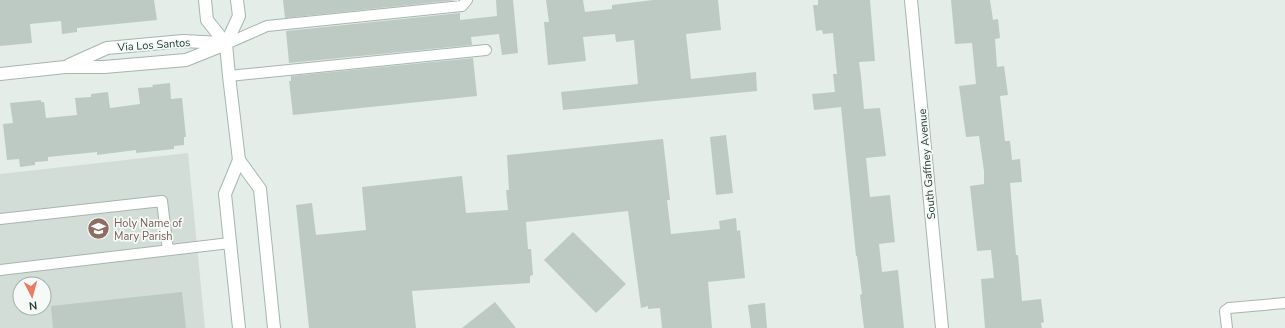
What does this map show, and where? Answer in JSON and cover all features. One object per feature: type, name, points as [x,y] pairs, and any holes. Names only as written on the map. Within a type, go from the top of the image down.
[{"type":"street","points":[[205,0],[207,20],[226,44]]},
{"type":"street","points":[[238,0],[239,16],[226,44],[239,160],[225,194],[239,328]]},
{"type":"street","name":"South Gaffney Avenue","points":[[911,0],[942,328]]},
{"type":"street","name":"Via Los Santos","points":[[65,67],[107,48],[183,41],[226,44]]},
{"type":"street","name":"Via Los Santos","points":[[0,74],[65,67],[104,67],[186,60],[226,44]]},
{"type":"street","points":[[239,160],[260,188],[274,328]]},
{"type":"lane","points":[[226,44],[267,26],[462,6],[467,0]]},
{"type":"lane","points":[[229,76],[486,50]]},
{"type":"lane","points":[[0,219],[162,201],[168,250]]},
{"type":"lane","points":[[0,270],[230,243]]},
{"type":"lane","points":[[1227,328],[1225,311],[1229,308],[1285,303]]},
{"type":"shaded area","name":"Holy Name of Mary Parish","points":[[188,153],[205,328],[0,328],[0,174]]},
{"type":"building","points":[[0,0],[154,0],[157,20],[77,28],[77,32],[62,34],[61,21],[30,24],[32,43],[0,46]]},
{"type":"building","points":[[283,0],[457,0],[285,18]]},
{"type":"building","points":[[496,0],[513,0],[518,53],[502,55],[499,34],[471,37],[472,45],[289,63],[286,31],[460,13],[460,20],[497,16]]},
{"type":"building","points":[[546,0],[583,0],[585,12],[612,9],[612,5],[653,0],[718,0],[721,30],[686,34],[691,79],[756,72],[757,91],[563,110],[561,92],[638,84],[634,40],[616,42],[615,34],[583,37],[586,61],[548,65],[544,22],[549,22]]},
{"type":"building","points":[[818,0],[870,0],[875,61],[859,62],[864,109],[880,108],[886,156],[866,158],[870,197],[890,195],[895,242],[879,244],[882,272],[898,270],[904,328],[864,328],[860,295],[862,294],[856,256],[841,107],[814,110],[812,94],[835,92],[833,74],[837,74],[833,33],[823,34],[822,30],[816,31],[813,5],[818,5]]},
{"type":"building","points":[[951,0],[990,0],[993,20],[998,19],[1000,38],[995,39],[997,67],[1004,66],[1008,95],[1000,96],[1005,141],[1010,141],[1012,160],[1020,159],[1022,182],[1010,183],[1016,255],[1018,255],[1022,301],[1041,299],[1044,322],[1041,323],[1042,328],[985,328],[981,279],[994,278],[991,250],[977,251],[970,186],[984,184],[984,171],[979,136],[966,137],[959,86],[976,84],[972,43],[955,44]]},
{"type":"building","points":[[473,58],[477,96],[293,115],[289,81],[291,81],[291,76]]},
{"type":"building","points":[[170,83],[171,99],[182,98],[186,137],[184,137],[184,145],[174,146],[174,149],[136,153],[136,150],[97,155],[97,152],[48,157],[48,161],[35,162],[35,165],[20,167],[19,159],[7,160],[3,124],[13,123],[10,103],[41,100],[41,102],[44,102],[46,118],[77,115],[75,98],[91,97],[91,94],[108,92],[110,108],[140,104],[138,88],[153,87],[152,85]]},
{"type":"building","points":[[726,135],[733,193],[716,195],[710,137]]},
{"type":"building","points":[[663,139],[670,200],[667,200],[671,234],[720,229],[719,221],[736,218],[737,231],[740,230],[745,278],[708,282],[712,328],[662,328],[660,308],[648,309],[648,306],[641,308],[628,211],[526,222],[528,249],[531,249],[533,275],[530,276],[530,283],[412,291],[416,328],[309,328],[296,205],[312,203],[316,235],[366,230],[362,187],[462,176],[466,213],[508,210],[506,190],[509,190],[507,155]]},
{"type":"building","points":[[573,232],[626,284],[596,313],[544,260]]},
{"type":"building","points":[[182,292],[186,328],[53,328],[52,306]]},
{"type":"building","points":[[495,302],[516,328],[462,328]]},
{"type":"building","points":[[765,303],[767,328],[751,328],[748,305]]},
{"type":"place","name":"Holy Name of Mary Parish","points":[[98,229]]}]
